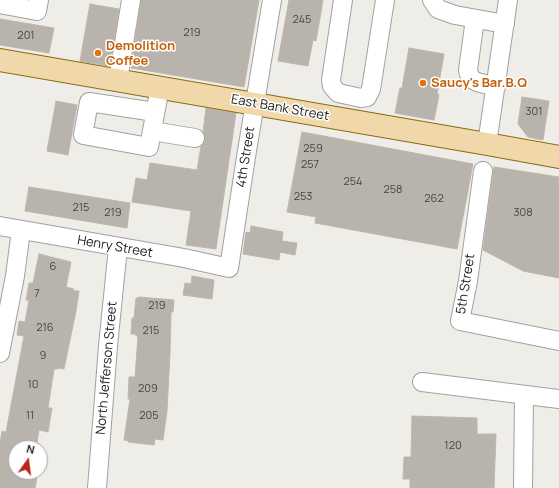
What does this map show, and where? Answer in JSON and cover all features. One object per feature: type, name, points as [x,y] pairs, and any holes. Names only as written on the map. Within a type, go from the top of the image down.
[{"type":"main road","name":"East Bank Street","points":[[0,60],[559,157]]},
{"type":"street","points":[[0,4],[37,10],[39,0]]},
{"type":"street","points":[[118,80],[131,0]]},
{"type":"street","name":"4th Street","points":[[229,268],[272,0]]},
{"type":"street","points":[[344,0],[331,80],[332,86],[338,93],[361,98],[366,97],[371,89],[385,0]]},
{"type":"street","points":[[432,0],[438,9],[455,15],[505,24]]},
{"type":"street","points":[[487,144],[508,0]]},
{"type":"street","points":[[475,19],[468,70],[470,78],[477,82],[496,88]]},
{"type":"street","points":[[155,112],[89,102],[83,135],[149,147],[160,87]]},
{"type":"street","points":[[352,121],[354,96]]},
{"type":"street","points":[[152,130],[195,138]]},
{"type":"street","name":"5th Street","points":[[483,171],[468,281],[460,321],[559,341]]},
{"type":"street","name":"Henry Street","points":[[0,226],[184,258],[229,268]]},
{"type":"street","points":[[0,353],[3,325],[15,276],[22,230]]},
{"type":"street","name":"North Jefferson Street","points":[[97,488],[107,354],[118,247]]},
{"type":"street","points":[[422,382],[559,399]]},
{"type":"street","points":[[524,395],[524,488]]},
{"type":"building","points":[[141,0],[259,0],[244,87],[131,68]]},
{"type":"building","points":[[289,0],[323,0],[316,41],[313,40],[308,66],[278,61]]},
{"type":"building","points":[[90,4],[119,9],[110,66],[80,61]]},
{"type":"building","points":[[0,19],[54,28],[49,53],[0,45]]},
{"type":"building","points":[[409,48],[444,54],[434,120],[395,113],[400,88],[402,88]]},
{"type":"building","points":[[522,97],[549,101],[543,140],[528,137],[518,124]]},
{"type":"building","points":[[56,101],[77,105],[68,155],[47,151]]},
{"type":"building","points":[[206,108],[236,113],[216,249],[186,245],[191,211],[132,202],[136,178],[147,180],[150,163],[197,170],[201,146],[205,139],[203,132]]},
{"type":"building","points":[[302,132],[473,164],[457,249],[315,223],[316,217],[287,212]]},
{"type":"building","points":[[494,167],[559,177],[559,278],[523,271],[483,250]]},
{"type":"building","points":[[29,187],[130,203],[127,228],[25,211]]},
{"type":"building","points":[[251,226],[283,232],[282,241],[297,243],[295,255],[280,252],[279,260],[243,254],[246,232],[250,233]]},
{"type":"building","points":[[39,254],[71,262],[66,287],[74,289],[73,291],[79,291],[76,311],[64,369],[54,369],[48,408],[52,408],[48,432],[39,430],[37,440],[8,440],[8,480],[36,480],[35,488],[0,488],[0,443],[2,431],[6,432],[24,336],[17,335],[19,321],[25,322],[29,300],[26,300],[29,283],[33,283]]},
{"type":"building","points":[[192,276],[214,280],[212,299],[183,295],[185,283],[191,284]]},
{"type":"building","points":[[136,298],[174,300],[173,312],[171,312],[167,411],[163,440],[155,439],[154,445],[128,442],[129,441],[124,440],[130,399],[128,399],[129,377],[135,377],[138,336],[136,336],[136,334],[131,334],[132,318],[134,318]]},
{"type":"building","points":[[412,416],[477,418],[477,434],[496,434],[494,488],[410,488],[410,479],[403,479],[404,457],[411,457]]},
{"type":"place","name":"Demolition Coffee","points":[[98,53]]},
{"type":"place","name":"Saucy's Bar.B.Q","points":[[423,83]]}]
